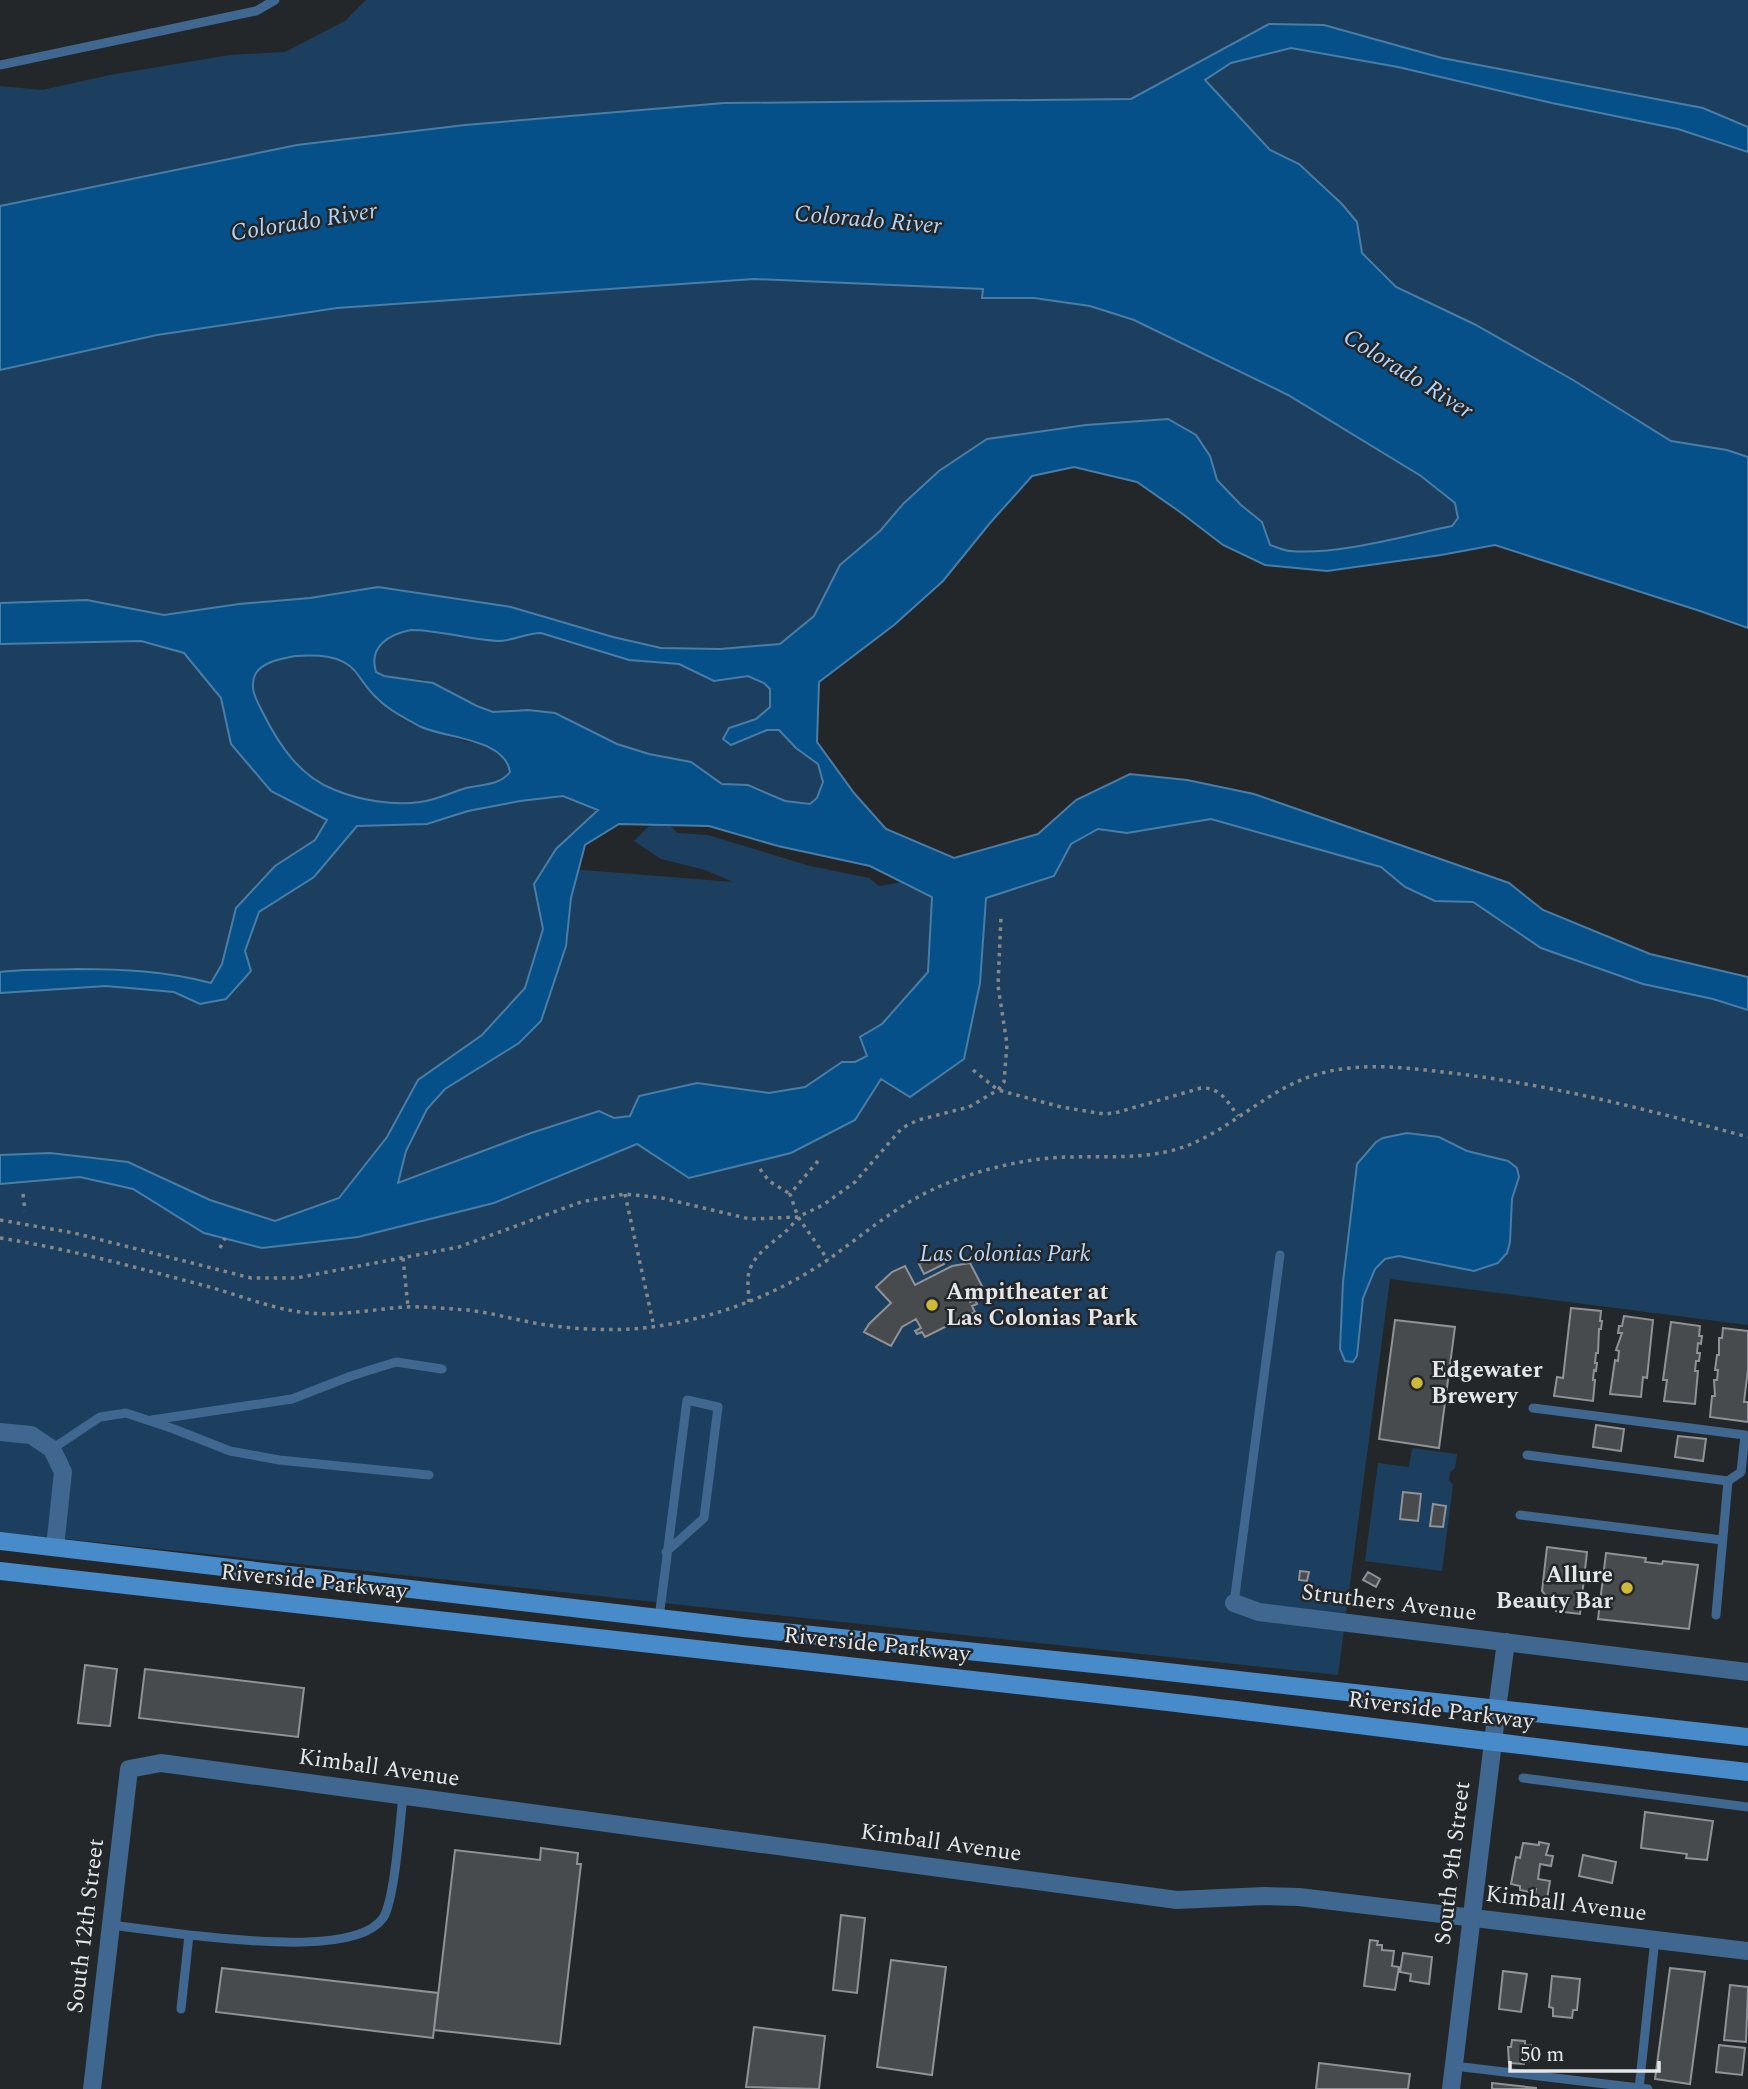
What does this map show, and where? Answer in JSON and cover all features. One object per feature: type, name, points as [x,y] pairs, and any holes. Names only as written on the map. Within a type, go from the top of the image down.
[{"type":"main road","name":"Riverside Parkway","points":[[0,1541],[659,1618],[1748,1737]]},
{"type":"main road","name":"Riverside Parkway","points":[[0,1571],[1217,1708],[1748,1772]]},
{"type":"street","points":[[0,1432],[32,1435],[52,1449],[63,1472],[55,1547]]},
{"type":"street","name":"Struthers Avenue","points":[[1234,1603],[1259,1612],[1748,1672]]},
{"type":"street","name":"South 9th Street","points":[[1451,2089],[1506,1642]]},
{"type":"street","name":"Kimball Avenue","points":[[129,1769],[160,1763],[1177,1900],[1299,1897],[1748,1951]]},
{"type":"street","name":"South 12th Street","points":[[92,2089],[129,1769]]},
{"type":"lane","points":[[0,65],[256,11],[275,0]]},
{"type":"lane","points":[[1234,1603],[1280,1255]]},
{"type":"lane","points":[[148,1420],[305,1396],[351,1376],[396,1362],[442,1369]]},
{"type":"lane","points":[[659,1618],[666,1552],[687,1400],[718,1407],[704,1518],[666,1552]]},
{"type":"lane","points":[[1527,1455],[1728,1481],[1741,1472],[1745,1435],[1532,1408]]},
{"type":"lane","points":[[52,1449],[100,1417],[126,1413],[230,1451],[279,1460],[429,1475]]},
{"type":"lane","points":[[1716,1615],[1728,1481]]},
{"type":"lane","points":[[1520,1515],[1722,1540]]},
{"type":"lane","points":[[1523,1778],[1748,1807]]},
{"type":"lane","points":[[111,1925],[268,1943],[291,1943],[362,1933],[374,1927],[387,1910],[404,1796]]},
{"type":"lane","points":[[181,2009],[189,1934]]},
{"type":"lane","points":[[1454,2066],[1642,2089],[1656,1939]]},
{"type":"path","points":[[0,1220],[74,1233],[251,1278],[296,1278],[459,1247],[581,1202],[625,1194],[663,1198],[750,1219],[797,1217],[823,1205],[855,1182],[902,1128],[918,1120],[969,1107],[999,1090],[1004,1082],[1007,1044],[998,986],[1002,916]]},
{"type":"path","points":[[0,1238],[125,1264],[296,1311],[349,1314],[408,1307],[474,1311],[539,1324],[592,1330],[654,1327],[706,1317],[787,1285],[828,1260],[890,1213],[937,1188],[998,1167],[1065,1157],[1134,1158],[1175,1150],[1218,1131],[1283,1089],[1313,1075],[1341,1069],[1370,1066],[1466,1074],[1566,1090],[1748,1137]]},
{"type":"path","points":[[973,1070],[999,1090],[1061,1107],[1104,1114],[1210,1087],[1219,1091],[1239,1116]]},
{"type":"path","points":[[790,1194],[818,1161]]},
{"type":"path","points":[[760,1169],[769,1181],[790,1194],[797,1217],[828,1260]]},
{"type":"path","points":[[23,1194],[25,1211]]},
{"type":"path","points":[[625,1194],[654,1327]]},
{"type":"path","points":[[749,1302],[748,1276],[753,1262],[793,1225],[797,1217]]},
{"type":"path","points":[[220,1248],[225,1238]]},
{"type":"path","points":[[403,1258],[408,1307]]},
{"type":"green space","points":[[366,0],[1748,0],[1748,127],[1703,108],[1442,58],[1324,25],[1269,24],[1132,99],[724,103],[465,125],[297,145],[0,206],[0,86],[42,90],[110,75],[230,55],[285,52],[345,21]]},
{"type":"green space","points":[[1291,48],[1398,67],[1678,129],[1748,152],[1748,457],[1727,450],[1671,441],[1474,324],[1396,287],[1362,253],[1357,222],[1342,204],[1299,164],[1270,150],[1204,80],[1231,63]]},
{"type":"green space","points":[[754,279],[984,289],[983,298],[1034,298],[1090,306],[1134,320],[1288,395],[1421,476],[1455,503],[1458,518],[1453,526],[1372,544],[1330,550],[1288,551],[1270,545],[1262,522],[1217,480],[1210,456],[939,471],[903,504],[880,531],[840,565],[814,616],[780,644],[720,649],[661,648],[511,607],[310,598],[239,604],[164,615],[87,600],[0,603],[0,370],[157,335],[337,308]]},
{"type":"green space","points":[[411,630],[515,639],[541,633],[629,660],[679,664],[722,681],[748,676],[764,683],[770,689],[770,707],[756,719],[729,728],[731,745],[767,730],[779,730],[817,764],[823,782],[817,798],[810,804],[785,801],[757,787],[722,784],[691,762],[649,754],[617,744],[547,711],[493,712],[424,680],[384,676],[376,672],[374,663],[378,648],[389,638]]},
{"type":"green space","name":"Las Colonias Park","points":[[141,640],[184,653],[221,698],[231,744],[401,824],[427,823],[468,811],[563,796],[598,809],[556,849],[545,867],[733,882],[705,870],[661,859],[634,841],[650,825],[669,825],[678,833],[708,835],[810,866],[869,878],[879,886],[1014,863],[1071,844],[1098,829],[1127,833],[1211,819],[1381,867],[1405,887],[1435,901],[1473,902],[1541,948],[1643,984],[1713,999],[1748,1010],[1748,1325],[1390,1279],[1338,1675],[0,1532],[0,644]]},
{"type":"green space","points":[[295,656],[332,658],[343,663],[399,717],[446,736],[494,749],[504,758],[510,772],[495,782],[466,788],[432,800],[410,803],[366,799],[323,785],[301,769],[284,748],[263,713],[253,688],[259,669],[274,661]]},
{"type":"green space","points":[[1412,1448],[1457,1454],[1455,1468],[1450,1472],[1449,1480],[1453,1485],[1442,1571],[1365,1561],[1378,1463],[1409,1467]]},
{"type":"water","name":"Colorado River","points":[[1269,24],[1324,25],[1442,58],[1703,108],[1748,127],[1748,152],[1678,129],[1398,67],[1291,48],[1231,63],[1205,80],[1270,150],[1299,164],[1342,204],[1357,222],[1362,253],[1396,287],[1474,324],[1573,380],[1671,441],[1727,450],[1748,457],[1748,628],[1495,545],[1327,571],[1265,565],[1223,545],[1137,482],[1074,467],[1032,476],[943,581],[894,625],[819,682],[817,742],[854,793],[886,829],[954,858],[1038,834],[1076,800],[1130,774],[1187,780],[1254,794],[1509,883],[1543,910],[1650,954],[1748,977],[1748,1010],[1713,999],[1643,984],[1541,948],[1473,902],[1435,901],[1405,887],[1381,867],[1211,819],[1127,833],[1098,829],[1071,844],[1054,876],[986,898],[980,983],[964,1059],[910,1097],[881,1079],[855,1120],[791,1153],[689,1178],[637,1144],[494,1203],[358,1237],[262,1248],[204,1233],[133,1189],[80,1177],[0,1184],[0,1155],[50,1153],[128,1162],[210,1200],[275,1221],[339,1198],[387,1137],[418,1080],[482,1035],[525,988],[543,929],[534,884],[556,849],[598,810],[563,796],[468,811],[427,824],[357,826],[314,877],[259,912],[245,951],[251,971],[226,999],[200,1004],[174,992],[106,986],[0,993],[0,972],[19,970],[128,970],[161,973],[211,983],[222,964],[236,908],[275,866],[315,840],[327,820],[271,791],[231,744],[221,698],[184,653],[141,641],[0,644],[0,603],[87,600],[164,615],[378,587],[511,607],[661,648],[720,649],[780,644],[814,616],[840,565],[880,531],[903,504],[939,471],[987,439],[1086,425],[1168,419],[1196,435],[1210,456],[1217,480],[1262,522],[1270,545],[1280,549],[1310,551],[1350,547],[1452,526],[1458,518],[1455,503],[1421,476],[1288,395],[1134,320],[1090,306],[1034,298],[982,298],[983,289],[754,279],[337,308],[157,335],[0,370],[0,206],[297,145],[465,125],[724,103],[1131,99]],"holes":[[[411,630],[498,641],[541,633],[629,660],[679,664],[714,681],[748,676],[764,683],[770,689],[770,707],[756,719],[729,728],[723,739],[731,745],[767,730],[779,730],[796,748],[818,764],[823,782],[817,798],[810,804],[785,801],[748,785],[722,784],[691,762],[649,754],[617,744],[555,713],[528,710],[493,712],[433,683],[384,676],[376,672],[374,663],[378,648],[389,638]],[[295,656],[319,656],[342,661],[355,671],[375,697],[393,711],[419,726],[486,746],[506,761],[510,772],[495,782],[466,788],[432,800],[410,803],[366,799],[344,794],[323,784],[292,759],[269,725],[254,694],[256,673],[268,663]],[[619,824],[709,826],[778,846],[870,866],[932,897],[928,972],[882,1024],[860,1037],[867,1056],[855,1062],[842,1062],[805,1087],[769,1093],[697,1083],[639,1096],[630,1116],[614,1118],[599,1111],[531,1133],[398,1183],[406,1151],[427,1109],[445,1089],[519,1043],[541,1021],[566,946],[571,898],[585,845]]]},
{"type":"water","points":[[1407,1133],[1439,1137],[1467,1151],[1508,1161],[1517,1168],[1519,1177],[1512,1199],[1510,1242],[1507,1253],[1498,1263],[1474,1271],[1399,1256],[1385,1259],[1375,1269],[1363,1298],[1357,1356],[1353,1362],[1345,1361],[1340,1349],[1343,1282],[1357,1164],[1376,1142]]},
{"type":"building","points":[[939,1254],[944,1264],[924,1274],[919,1264]]},
{"type":"building","name":"Ampitheater at Las Colonias Park","points":[[970,1263],[982,1286],[965,1294],[970,1302],[975,1300],[977,1304],[972,1306],[975,1312],[925,1337],[922,1332],[917,1334],[915,1331],[921,1328],[916,1319],[902,1327],[891,1346],[864,1332],[891,1303],[876,1287],[892,1272],[905,1266],[915,1285],[952,1266]]},
{"type":"building","points":[[1571,1308],[1601,1311],[1593,1401],[1554,1396],[1557,1377],[1563,1378]]},
{"type":"building","points":[[1624,1316],[1653,1320],[1647,1378],[1643,1377],[1641,1397],[1610,1394],[1615,1360],[1618,1361],[1619,1351],[1616,1350],[1622,1333],[1618,1333],[1619,1326],[1622,1326]]},
{"type":"building","name":"Edgewater Brewery","points":[[1395,1320],[1455,1327],[1439,1448],[1379,1439]]},
{"type":"building","points":[[1671,1322],[1700,1326],[1699,1336],[1702,1336],[1701,1344],[1698,1343],[1699,1361],[1696,1361],[1695,1371],[1698,1371],[1695,1404],[1664,1401],[1667,1380],[1663,1380]]},
{"type":"building","points":[[1723,1328],[1748,1331],[1748,1369],[1744,1402],[1748,1402],[1748,1422],[1710,1417],[1712,1396],[1715,1396],[1714,1380],[1717,1380],[1718,1370],[1715,1370],[1719,1355],[1719,1338],[1722,1338]]},
{"type":"building","points":[[1596,1425],[1624,1429],[1621,1451],[1593,1447]]},
{"type":"building","points":[[1678,1436],[1706,1439],[1703,1461],[1675,1457]]},
{"type":"building","points":[[1403,1492],[1421,1494],[1418,1521],[1400,1519]]},
{"type":"building","points":[[1433,1504],[1446,1506],[1443,1527],[1430,1526]]},
{"type":"building","points":[[1547,1547],[1587,1552],[1580,1614],[1556,1611],[1542,1591]]},
{"type":"building","points":[[1606,1553],[1646,1558],[1645,1562],[1698,1565],[1689,1629],[1598,1619]]},
{"type":"building","points":[[1300,1571],[1309,1572],[1307,1581],[1299,1580]]},
{"type":"building","points":[[1368,1572],[1380,1579],[1376,1587],[1363,1580]]},
{"type":"building","points":[[85,1665],[117,1669],[110,1726],[78,1723]]},
{"type":"building","points":[[145,1669],[304,1688],[298,1737],[139,1718]]},
{"type":"building","points":[[1645,1812],[1713,1821],[1707,1860],[1686,1858],[1687,1854],[1641,1848]]},
{"type":"building","points":[[1539,1842],[1549,1844],[1546,1855],[1553,1856],[1551,1866],[1540,1864],[1538,1879],[1550,1881],[1547,1899],[1534,1897],[1536,1889],[1531,1888],[1530,1892],[1520,1890],[1520,1886],[1511,1884],[1516,1857],[1520,1858],[1523,1843],[1539,1845]]},
{"type":"building","points":[[541,1848],[578,1853],[577,1864],[581,1864],[560,2044],[434,2030],[455,1850],[540,1860]]},
{"type":"building","points":[[1583,1855],[1616,1862],[1612,1883],[1579,1876]]},
{"type":"building","points":[[841,1915],[865,1918],[857,1993],[833,1990]]},
{"type":"building","points":[[1370,1940],[1378,1941],[1377,1945],[1382,1945],[1382,1950],[1394,1951],[1392,1966],[1399,1967],[1395,1990],[1364,1986]]},
{"type":"building","points":[[1403,1953],[1432,1957],[1429,1984],[1410,1981],[1411,1974],[1400,1972]]},
{"type":"building","points":[[891,1960],[946,1967],[932,2075],[877,2067]]},
{"type":"building","points":[[222,1968],[438,1993],[433,2038],[216,2012]]},
{"type":"building","points":[[1670,1968],[1705,1972],[1690,2084],[1655,2079]]},
{"type":"building","points":[[1503,1971],[1527,1974],[1521,2012],[1499,2009]]},
{"type":"building","points":[[1552,1976],[1580,1979],[1577,2010],[1573,2010],[1572,2018],[1553,2016],[1553,2008],[1549,2007]]},
{"type":"building","points":[[1730,1985],[1748,1987],[1746,2042],[1724,2040]]},
{"type":"building","points":[[754,2027],[825,2036],[819,2089],[746,2087]]},
{"type":"building","points":[[1512,2040],[1525,2041],[1525,2045],[1531,2045],[1529,2061],[1524,2060],[1524,2064],[1509,2063],[1508,2047],[1511,2047]]},
{"type":"building","points":[[1719,2045],[1745,2048],[1742,2075],[1716,2072]]},
{"type":"building","points":[[1319,2063],[1410,2074],[1408,2089],[1316,2089]]},
{"type":"building","points":[[1492,2083],[1536,2088],[1536,2089],[1492,2089]]},
{"type":"place","name":"Ampitheater at Las Colonias Park","points":[[932,1305]]},
{"type":"place","name":"Edgewater Brewery","points":[[1417,1383]]},
{"type":"place","name":"Allure Beauty Bar","points":[[1627,1588]]}]
